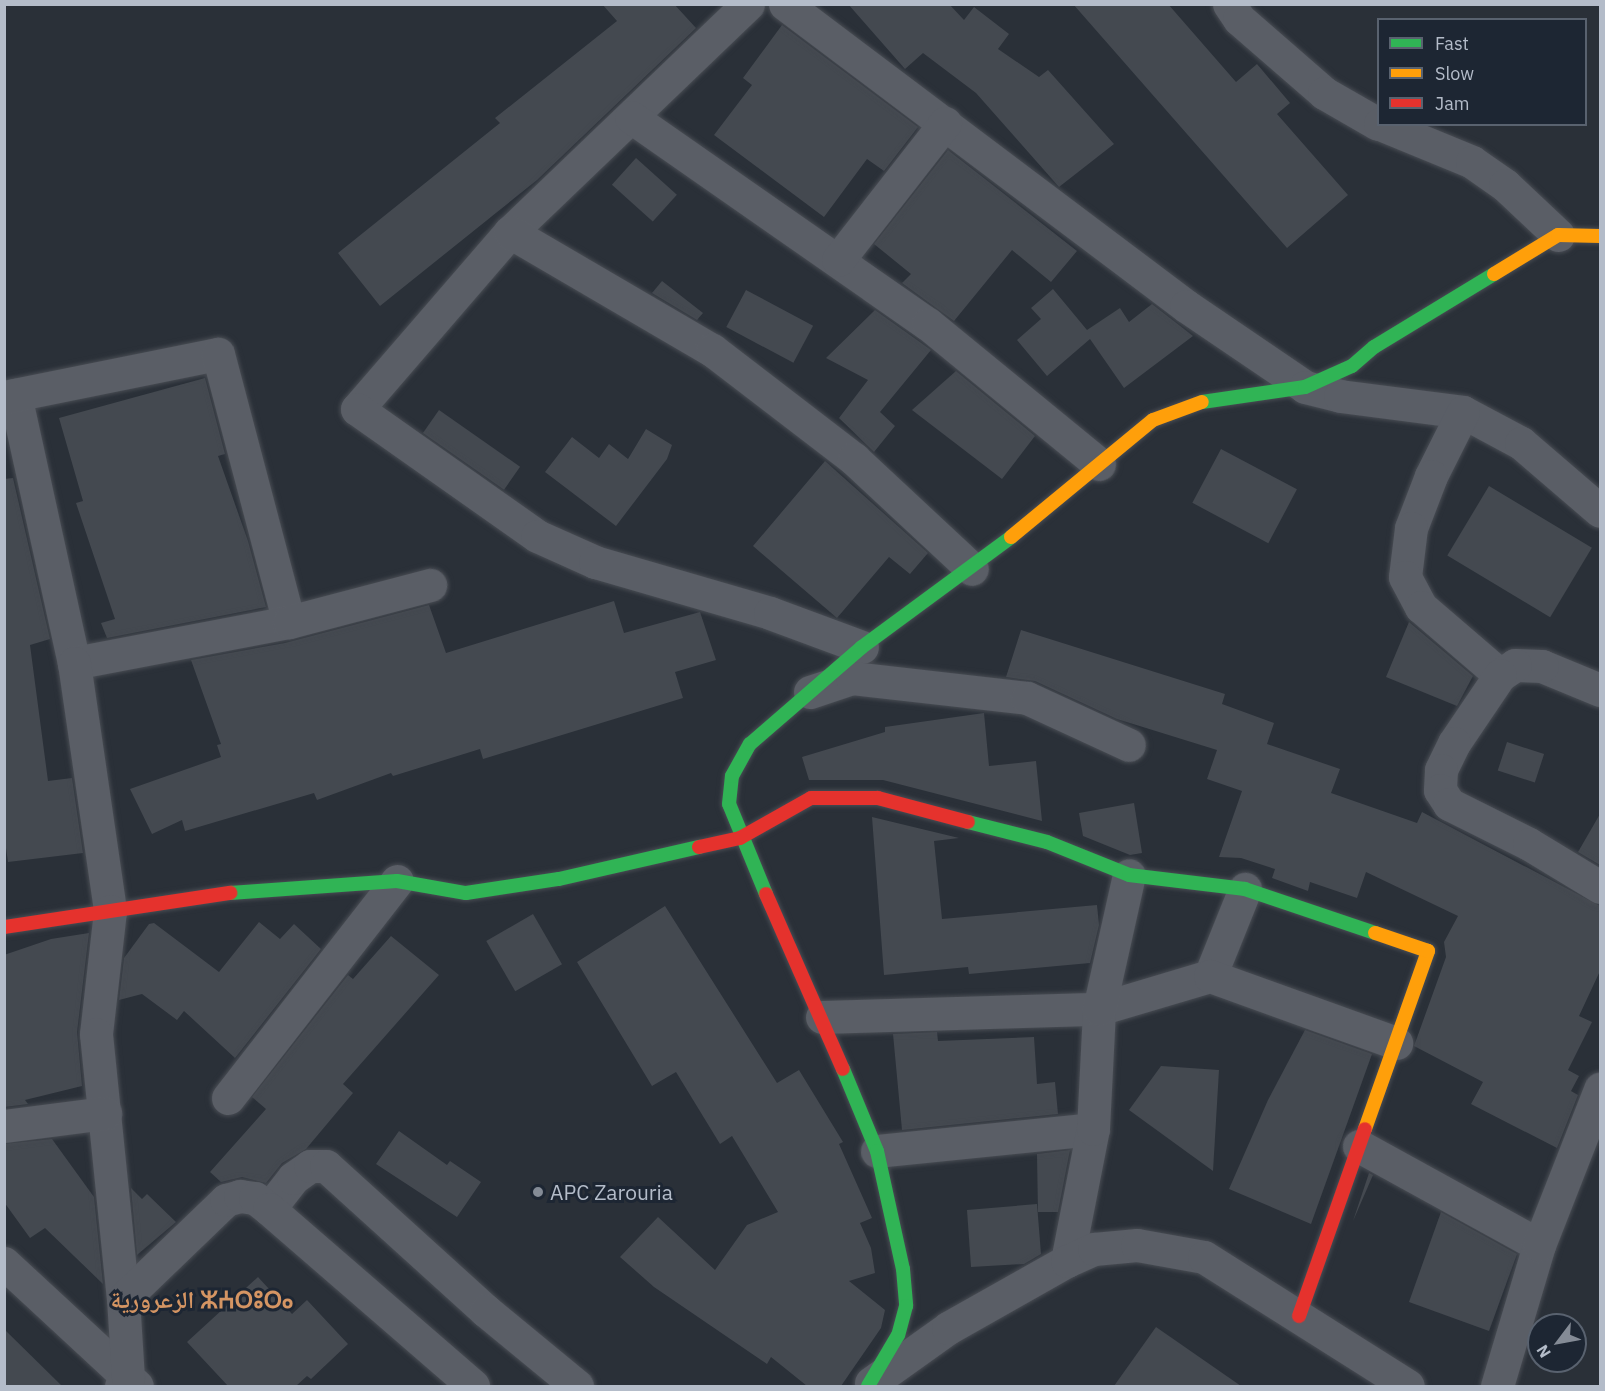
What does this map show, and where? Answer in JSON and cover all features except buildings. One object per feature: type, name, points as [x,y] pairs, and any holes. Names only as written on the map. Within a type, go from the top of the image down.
[{"type":"street","points":[[748,4],[510,232],[357,408],[548,541],[606,566],[770,613],[862,647]]},
{"type":"street","points":[[785,4],[1186,306],[1305,387],[1340,396],[1463,412],[1521,443],[1600,511]]},
{"type":"street","points":[[1229,4],[1239,19],[1324,93],[1377,123]]},
{"type":"street","points":[[630,117],[928,324],[1099,464]]},
{"type":"street","points":[[838,260],[945,123]]},
{"type":"street","points":[[1384,126],[1472,162],[1505,185],[1558,235]]},
{"type":"street","points":[[510,232],[712,350],[854,459],[972,569]]},
{"type":"street","points":[[869,1385],[898,1335],[906,1306],[903,1269],[877,1150],[822,1017],[740,838],[729,804],[732,776],[750,744],[802,695],[862,647],[972,569],[1153,420],[1172,410],[1305,387],[1352,366],[1374,347],[1558,235],[1600,236]]},
{"type":"street","points":[[129,1384],[123,1299],[96,1034],[110,911],[74,663],[10,396],[218,354],[289,622]]},
{"type":"street","points":[[1463,412],[1431,476],[1411,528],[1405,577],[1421,607],[1500,675]]},
{"type":"street","points":[[74,663],[289,622],[430,585]]},
{"type":"street","points":[[1600,690],[1542,666],[1515,665],[1500,675],[1454,743],[1441,770],[1440,790],[1449,804],[1529,844],[1600,886]]},
{"type":"street","points":[[802,695],[852,678],[1027,698],[1129,745]]},
{"type":"street","points":[[4,927],[229,893],[397,881],[466,893],[559,879],[740,838],[811,798],[878,798],[1047,842],[1129,875],[1245,890],[1428,951],[1299,1316]]},
{"type":"street","points":[[1067,1261],[1093,1130],[1100,1009],[1129,875]]},
{"type":"street","points":[[228,1098],[397,881]]},
{"type":"street","points":[[1210,976],[1245,890]]},
{"type":"street","points":[[822,1017],[1100,1009],[1210,976],[1396,1043]]},
{"type":"street","points":[[1497,1386],[1539,1245],[1600,1089]]},
{"type":"street","points":[[4,1126],[105,1113]]},
{"type":"street","points":[[877,1150],[1093,1130]]},
{"type":"street","points":[[1359,1146],[1539,1245]]},
{"type":"street","points":[[269,1209],[293,1178],[310,1166],[326,1166],[486,1311],[577,1386]]},
{"type":"street","points":[[123,1299],[226,1200],[240,1196],[255,1198],[473,1386]]},
{"type":"street","points":[[869,1385],[948,1328],[1067,1261],[1094,1249],[1137,1245],[1204,1257],[1408,1386]]},
{"type":"street","points":[[4,1263],[129,1384]]},
{"type":"traffic: fast","points":[[1202,402],[1305,387],[1352,366],[1374,347],[1494,274]]},
{"type":"traffic: fast","points":[[766,894],[729,804],[732,776],[750,744],[862,647],[1011,537]]},
{"type":"traffic: fast","points":[[968,822],[1047,842],[1129,875],[1245,889],[1375,933]]},
{"type":"traffic: fast","points":[[230,893],[397,881],[466,893],[559,879],[699,847]]},
{"type":"traffic: fast","points":[[843,1069],[877,1151],[903,1269],[906,1306],[898,1335],[868,1386]]},
{"type":"traffic: slow","points":[[1494,274],[1558,235],[1600,236]]},
{"type":"traffic: slow","points":[[1011,537],[1153,420],[1202,402]]},
{"type":"traffic: slow","points":[[1365,1129],[1428,951],[1375,933]]},
{"type":"traffic: jam","points":[[699,847],[740,838],[811,798],[878,798],[968,822]]},
{"type":"traffic: jam","points":[[4,927],[230,893]]},
{"type":"traffic: jam","points":[[766,894],[843,1069]]},
{"type":"traffic: jam","points":[[1299,1316],[1365,1129]]},
{"type":"place","name":"APC Zarouria","points":[[538,1192]]},
{"type":"district","name":"الزعرورية ⵣⵄⵔⵓⵔⴰ","points":[[202,1300]]}]
